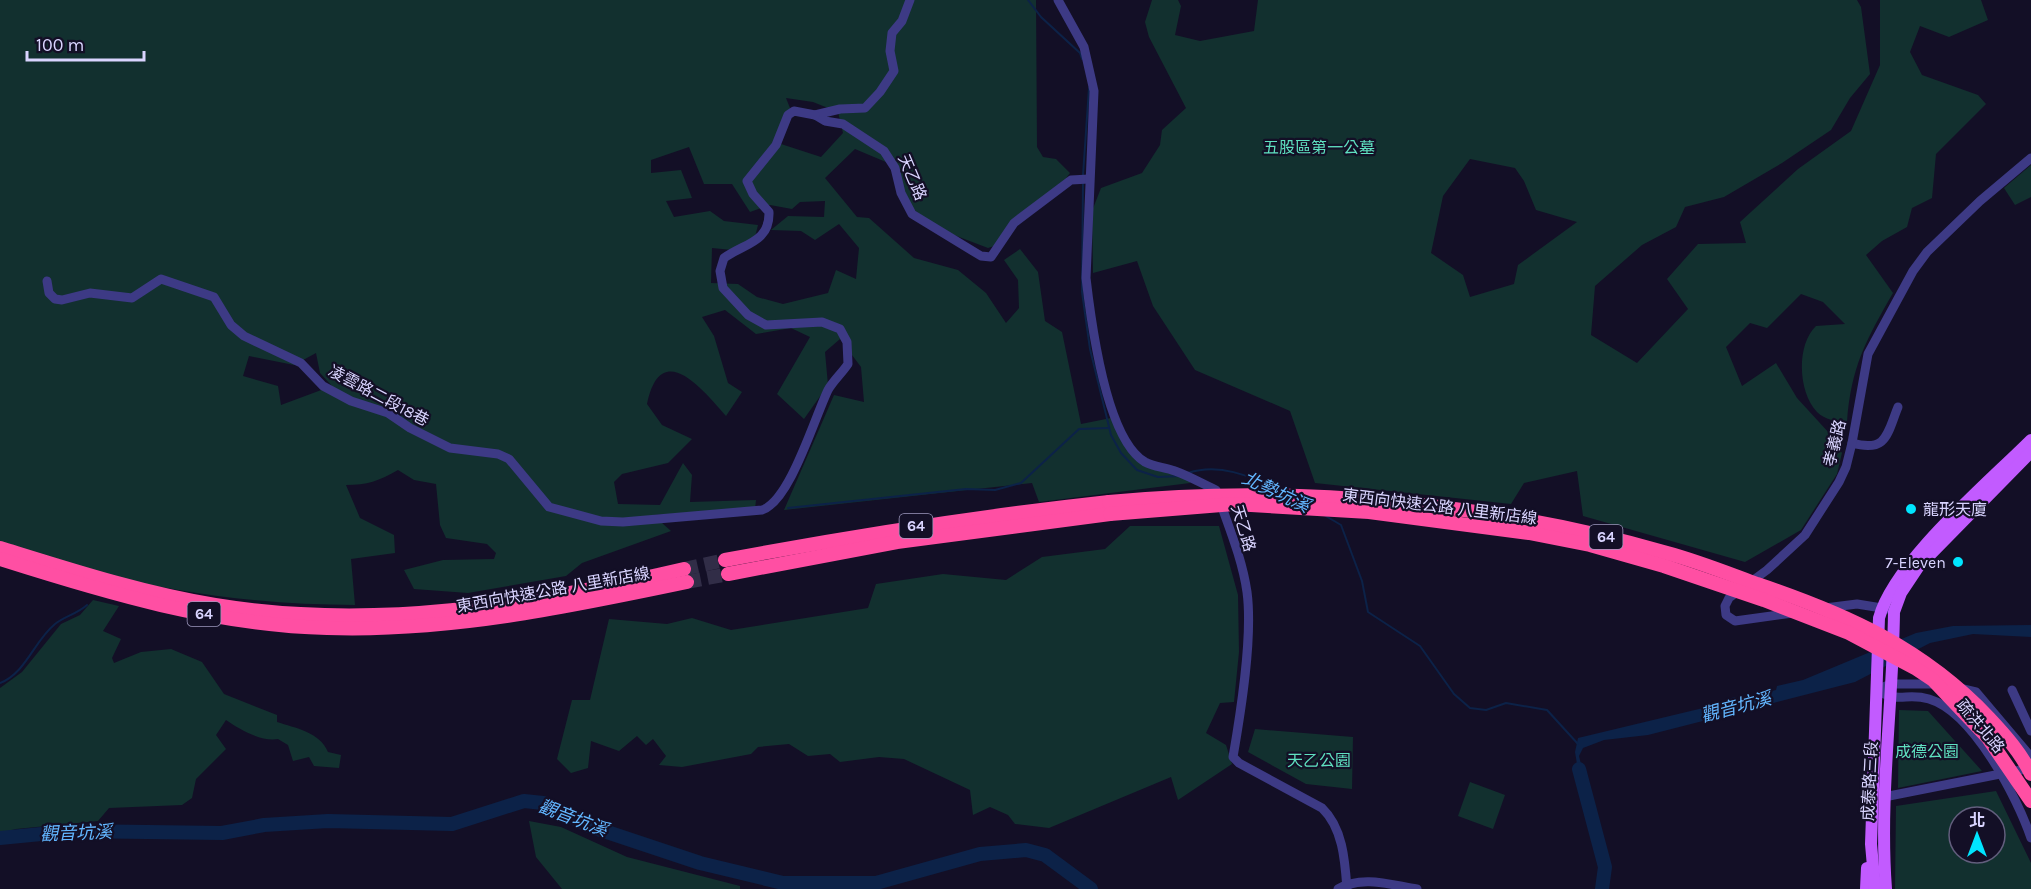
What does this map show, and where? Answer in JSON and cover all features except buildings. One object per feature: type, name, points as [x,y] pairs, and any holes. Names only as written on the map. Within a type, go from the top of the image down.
[{"type":"highway","name":"東西向快速公路 八里新店線","points":[[1109,508],[1171,496],[1251,494],[1370,501],[1521,520],[1668,553],[1854,620],[1915,655],[1942,673],[1972,700],[2024,760],[2031,774]]},
{"type":"highway","name":"東西向快速公路 八里新店線","points":[[727,567],[862,534],[1008,513],[1109,508],[1234,504],[1369,512],[1529,533],[1590,545],[1664,566],[1764,600],[1849,633],[1915,668],[1933,680],[1988,738],[2031,801]]},
{"type":"highway","name":"東西向快速公路 八里新店線","points":[[0,548],[112,582],[216,605],[327,617],[413,620]]},
{"type":"highway","name":"東西向快速公路 八里新店線","points":[[0,559],[108,593],[214,616],[327,628],[476,615],[589,597],[685,576]]},
{"type":"main road","points":[[1882,607],[1912,560],[2031,440]]},
{"type":"main road","points":[[1894,612],[1901,593],[1919,566],[2031,452]]},
{"type":"main road","name":"成泰路三段","points":[[1875,889],[1872,810],[1878,636],[1882,607]]},
{"type":"main road","name":"成泰路三段","points":[[1886,889],[1883,844],[1884,797],[1894,612]]},
{"type":"main road","points":[[1866,889],[1872,810]]},
{"type":"street","points":[[815,115],[840,109],[865,108],[880,92],[894,71],[890,51],[892,33],[902,21],[910,0]]},
{"type":"street","name":"天乙路","points":[[1058,0],[1077,31],[1091,73],[1094,103],[1089,179],[1087,288],[1112,412],[1128,445],[1145,462],[1172,469],[1216,490],[1246,591],[1246,641],[1241,710],[1233,757],[1239,763],[1322,808],[1333,818],[1339,829],[1347,886]]},
{"type":"street","name":"凌雲路二段18巷","points":[[47,281],[49,293],[56,299],[62,300],[90,293],[132,297],[161,279],[214,297],[231,325],[243,336],[301,363],[324,386],[351,401],[388,413],[410,428],[450,448],[498,454],[509,459],[549,507],[582,517],[623,522],[762,510],[773,507],[791,480],[830,388],[848,364],[847,342],[840,329],[822,322],[766,325],[748,315],[723,288],[720,272],[724,258],[764,236],[769,225],[769,212],[753,194],[747,181],[776,146],[788,116],[794,111],[815,115]]},
{"type":"street","name":"天乙路","points":[[815,115],[825,121],[843,124],[884,150],[895,168],[901,193],[912,214],[981,256],[991,257],[1014,223],[1071,180],[1089,179]]},
{"type":"street","name":"孝義路","points":[[1894,612],[1882,607],[1857,604],[1734,621],[1726,615],[1725,606],[1729,598],[1767,570],[1805,535],[1846,467],[1868,354],[1912,271],[1927,252],[1980,201],[2031,158]]},
{"type":"street","points":[[1852,443],[1875,447],[1883,442],[1898,407]]},
{"type":"street","name":"疏洪北路","points":[[1876,684],[1892,679],[1925,682],[1976,692],[2031,757]]},
{"type":"street","points":[[1876,684],[1890,699]]},
{"type":"street","points":[[2012,690],[2031,731]]},
{"type":"street","name":"疏洪北路","points":[[1890,699],[1909,696],[1927,698],[1944,705],[1971,732],[2001,774],[2025,819],[2031,838]]},
{"type":"street","points":[[1884,797],[2031,768]]},
{"type":"street","points":[[1338,889],[1379,882],[1417,889]]},
{"type":"green space","points":[[0,0],[1036,0],[1037,147],[1043,157],[1056,159],[1070,173],[1058,189],[1028,209],[1006,242],[988,248],[933,227],[908,204],[893,165],[855,149],[825,178],[857,217],[869,218],[914,258],[958,270],[986,293],[1006,323],[1019,308],[1018,280],[1004,260],[1020,249],[1038,272],[1045,321],[1062,332],[1081,424],[1111,418],[1136,458],[1190,474],[1190,483],[1039,502],[1032,483],[784,510],[834,395],[864,402],[861,367],[840,339],[825,352],[828,385],[804,419],[777,394],[810,337],[791,328],[756,334],[725,310],[702,317],[714,336],[728,383],[742,392],[726,416],[695,383],[683,375],[672,371],[662,374],[653,384],[647,404],[662,425],[692,439],[668,463],[622,474],[614,482],[618,504],[660,505],[683,463],[692,475],[690,502],[756,500],[755,509],[653,515],[671,531],[582,563],[566,576],[468,593],[414,589],[404,570],[443,560],[494,559],[496,553],[487,544],[446,538],[440,525],[436,484],[414,480],[398,470],[373,482],[346,485],[360,518],[394,535],[395,553],[351,559],[355,605],[257,600],[160,587],[84,570],[0,543]],"holes":[[[786,98],[813,102],[838,112],[843,133],[821,157],[781,144],[792,113]],[[689,147],[704,184],[732,184],[750,212],[770,205],[792,209],[800,202],[825,201],[824,217],[788,216],[771,230],[801,231],[815,240],[839,224],[859,248],[856,279],[836,270],[828,293],[783,304],[757,297],[738,284],[711,283],[712,248],[742,251],[753,245],[758,225],[724,221],[710,211],[674,217],[666,201],[692,198],[681,170],[651,173],[651,160]],[[316,353],[320,373],[332,386],[281,405],[278,386],[243,376],[249,356],[294,365]]]},
{"type":"green space","name":"五股區第一公墓","points":[[1152,0],[1178,0],[1181,6],[1175,35],[1200,41],[1254,31],[1258,0],[1857,0],[1861,7],[1870,74],[1850,98],[1831,130],[1782,163],[1724,197],[1685,207],[1676,227],[1642,245],[1595,286],[1591,335],[1637,363],[1688,309],[1667,279],[1698,244],[1746,243],[1740,222],[1798,169],[1851,131],[1880,65],[1880,0],[1981,0],[1988,20],[1949,37],[1920,26],[1910,52],[1922,75],[1978,95],[1986,104],[1936,154],[1932,198],[1912,208],[1907,227],[1882,241],[1866,255],[1893,293],[1861,354],[1852,385],[1847,422],[1835,421],[1820,415],[1806,393],[1803,381],[1803,356],[1810,334],[1816,326],[1845,324],[1823,302],[1801,294],[1767,328],[1750,323],[1726,347],[1742,386],[1776,363],[1797,398],[1830,434],[1842,453],[1837,474],[1801,530],[1745,562],[1583,516],[1577,471],[1524,483],[1511,504],[1315,483],[1290,411],[1195,370],[1153,306],[1137,261],[1093,273],[1092,211],[1101,188],[1142,173],[1160,145],[1162,130],[1186,108],[1149,37],[1145,22]],"holes":[[[1470,159],[1515,168],[1524,181],[1536,210],[1577,222],[1518,265],[1514,284],[1470,297],[1463,275],[1431,253],[1443,196]]]},
{"type":"green space","points":[[2031,165],[2031,197],[2015,205],[2004,188]]},
{"type":"green space","points":[[1130,526],[1219,526],[1238,595],[1239,652],[1234,702],[1220,703],[1206,733],[1226,745],[1232,764],[1178,800],[1171,777],[1049,828],[1015,824],[1008,815],[990,807],[973,815],[970,790],[904,759],[879,757],[840,762],[830,754],[808,756],[789,744],[758,747],[751,754],[682,767],[659,765],[666,756],[653,739],[646,745],[637,736],[619,751],[591,741],[588,768],[571,773],[557,759],[572,700],[590,700],[609,619],[667,624],[692,618],[731,630],[868,608],[876,584],[943,574],[1006,580],[1042,557],[1105,549]]},
{"type":"green space","points":[[93,600],[119,606],[103,631],[121,639],[112,658],[114,663],[141,652],[171,649],[202,662],[224,694],[277,715],[277,722],[313,735],[328,752],[341,755],[339,768],[314,766],[309,757],[293,761],[288,745],[278,739],[265,739],[251,734],[226,720],[216,735],[226,749],[196,779],[192,798],[182,805],[109,808],[98,821],[16,829],[0,833],[0,688],[22,672],[61,624],[80,615]]},
{"type":"green space","name":"成德公園","points":[[1899,710],[1928,711],[1982,771],[1898,788]]},
{"type":"green space","name":"天乙公園","points":[[1255,729],[1353,737],[1352,789],[1306,784],[1248,752]]},
{"type":"green space","points":[[1470,782],[1505,795],[1493,829],[1458,816]]},
{"type":"green space","points":[[1996,791],[2003,805],[1947,805],[1947,865],[2007,865],[2007,814],[2031,863],[2031,889],[1895,889],[1896,806]]},
{"type":"green space","points":[[529,821],[561,827],[627,857],[740,886],[740,889],[562,889],[536,857]]},
{"type":"water","points":[[2031,625],[2031,637],[1973,634],[1930,643],[1855,682],[1648,735],[1604,740],[1583,748],[1579,756],[1586,784],[1581,788],[1575,752],[1578,738],[1724,703],[1735,697],[1739,700],[1776,690],[1777,686],[1803,680],[1916,633],[1953,626]]},
{"type":"waterway","name":"北勢坑溪","points":[[1028,0],[1041,17],[1080,53],[1082,59]]},
{"type":"waterway","name":"北勢坑溪","points":[[1083,175],[1089,88]]},
{"type":"waterway","name":"北勢坑溪","points":[[1083,181],[1082,292],[1090,349],[1111,435],[1121,453],[1137,470],[1158,477],[1180,476]]},
{"type":"waterway","points":[[788,508],[966,489],[995,490],[1021,483],[1079,429],[1109,428]]},
{"type":"waterway","name":"北勢坑溪","points":[[1188,473],[1211,469],[1234,472],[1276,490]]},
{"type":"waterway","name":"北勢坑溪","points":[[1324,515],[1341,525],[1362,581],[1368,612],[1420,646],[1454,694],[1470,708],[1486,710],[1506,703],[1547,710],[1578,744]]},
{"type":"waterway","points":[[0,683],[17,672],[55,624],[87,605]]},
{"type":"waterway","name":"觀音坑溪","points":[[1579,769],[1605,867],[1602,889]]},
{"type":"waterway","name":"觀音坑溪","points":[[0,838],[72,831],[222,833],[264,825],[328,821],[452,824],[524,801],[543,803],[589,826],[700,863],[783,883],[876,883],[980,854],[1026,850],[1045,855],[1091,889]]},
{"type":"tunnel","points":[[684,569],[725,560]]},
{"type":"tunnel","points":[[687,582],[728,574]]},
{"type":"place","name":"龍形天廈","points":[[1911,509]]},
{"type":"place","name":"7-Eleven","points":[[1958,562]]}]
